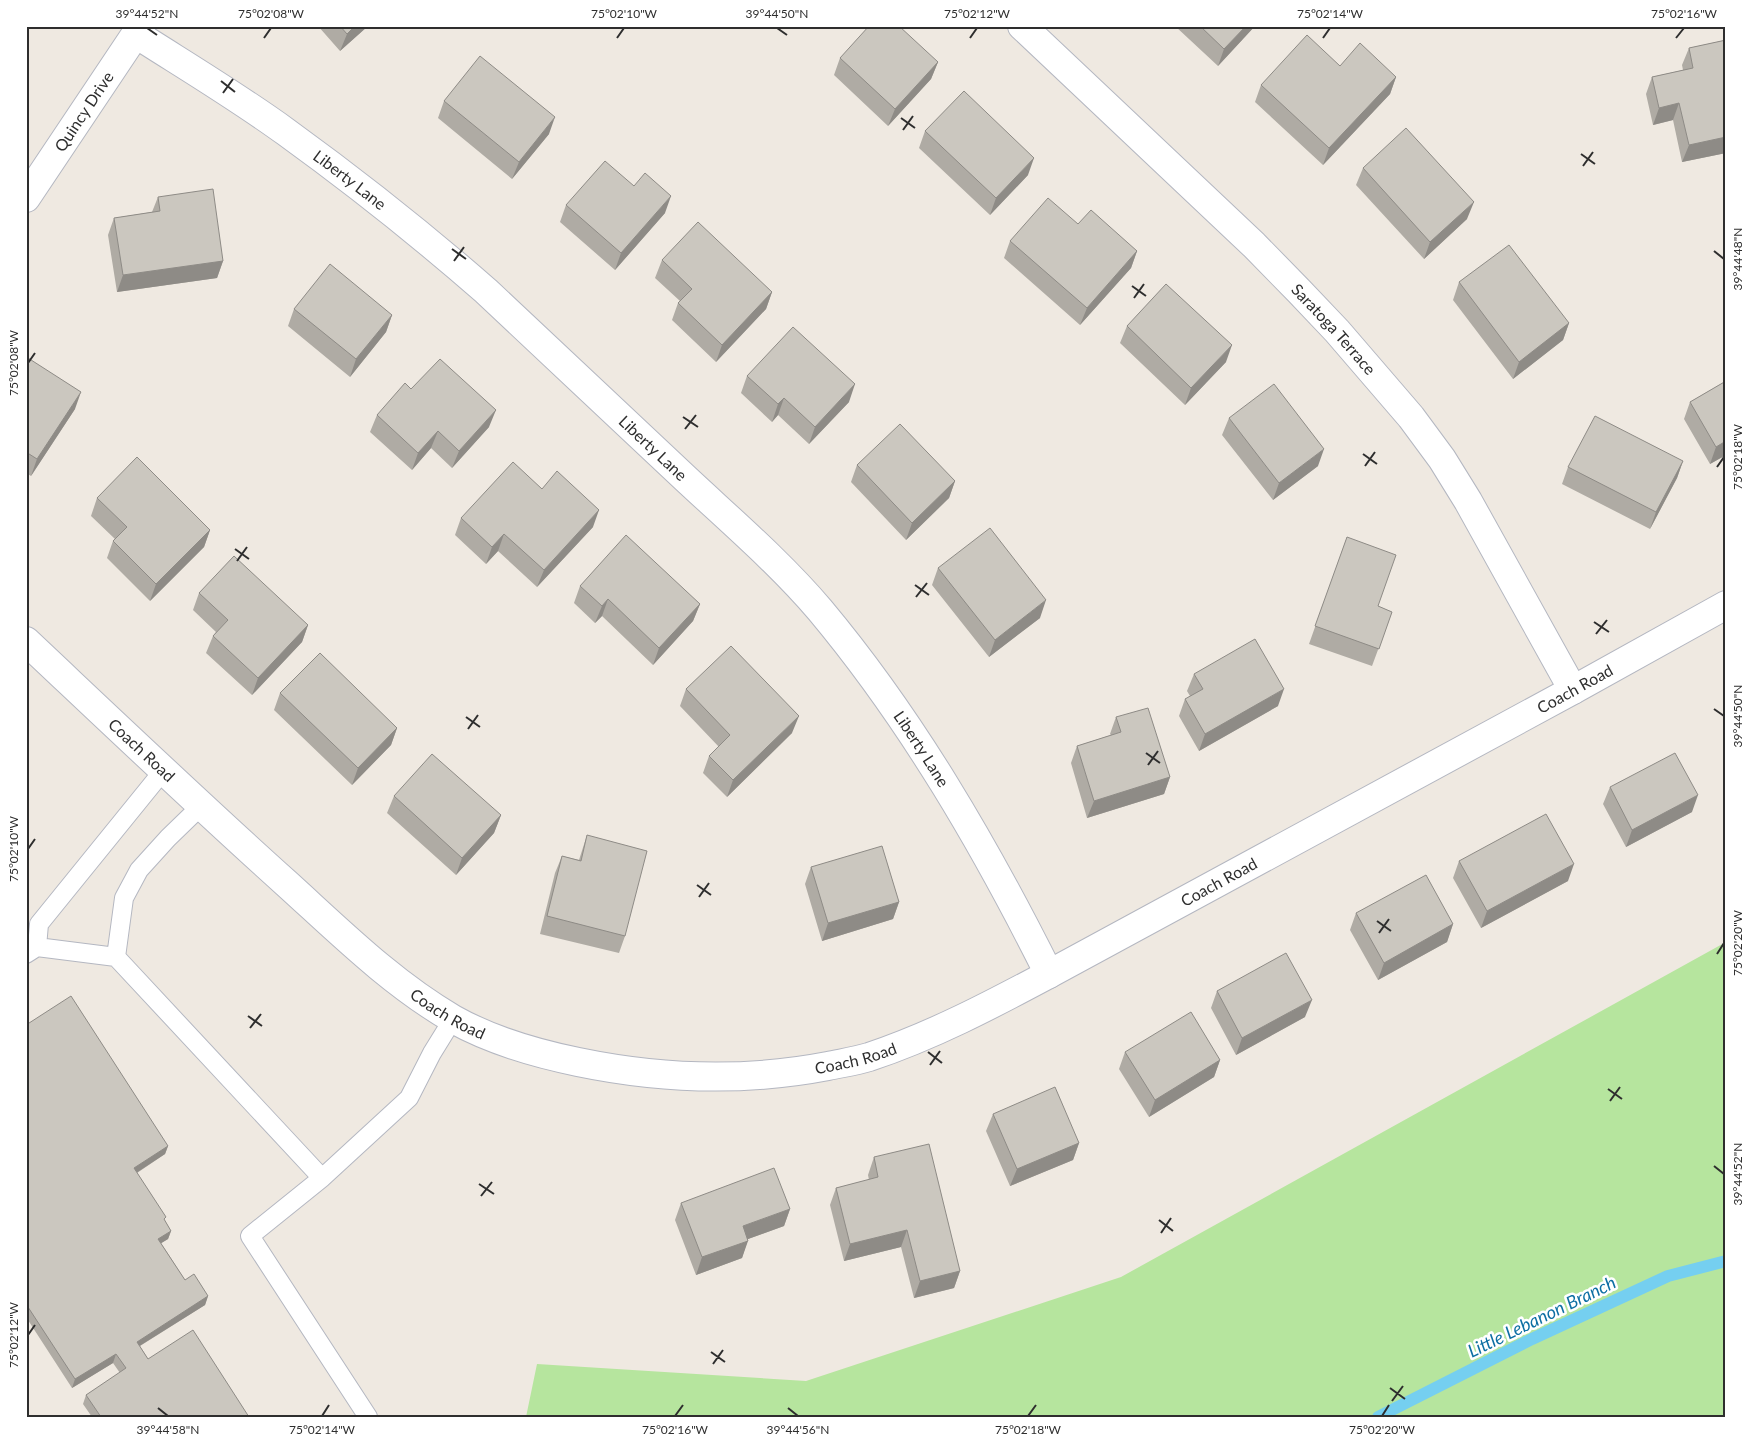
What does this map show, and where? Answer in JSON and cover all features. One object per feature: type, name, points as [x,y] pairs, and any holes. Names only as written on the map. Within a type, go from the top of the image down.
[{"type":"street","name":"Saratoga Terrace","points":[[1022,26],[1299,291],[1337,331],[1411,418],[1442,459],[1468,500],[1573,690]]},
{"type":"street","name":"Quincy Drive","points":[[26,198],[139,30]]},
{"type":"street","name":"Liberty Lane","points":[[139,30],[284,131],[380,202],[437,248],[486,291],[769,556],[818,608],[846,642],[901,717],[1010,897],[1049,974]]},
{"type":"street","name":"Coach Road","points":[[32,657],[163,771],[365,955],[408,990],[453,1019],[496,1040],[552,1056],[611,1069],[716,1078],[767,1075],[816,1068],[866,1058],[923,1038],[1049,974],[1726,605]]},
{"type":"lane","points":[[163,771],[39,924],[31,951],[116,957],[322,1178]]},
{"type":"lane","points":[[116,957],[124,898],[139,870],[201,806]]},
{"type":"lane","points":[[368,1417],[250,1236],[322,1178],[409,1098],[453,1019]]},
{"type":"green space","points":[[1726,942],[1726,1417],[526,1417],[537,1364],[806,1381],[1121,1277]]},
{"type":"building","points":[[340,26],[355,26],[347,34]]},
{"type":"building","points":[[869,26],[899,26],[938,62],[895,109],[840,58]]},
{"type":"building","points":[[1200,26],[1246,26],[1224,49]]},
{"type":"building","points":[[1307,35],[1340,66],[1360,43],[1396,77],[1329,148],[1261,85]]},
{"type":"building","points":[[1726,40],[1726,137],[1689,145],[1679,103],[1659,108],[1652,77],[1693,68],[1689,48]]},
{"type":"building","points":[[480,56],[555,117],[519,162],[444,101]]},
{"type":"building","points":[[964,91],[1034,158],[996,198],[925,131]]},
{"type":"building","points":[[1406,128],[1474,202],[1430,242],[1363,168]]},
{"type":"building","points":[[605,161],[634,186],[645,173],[671,196],[621,253],[566,205]]},
{"type":"building","points":[[213,189],[223,261],[123,275],[114,218],[160,211],[158,197]]},
{"type":"building","points":[[1048,198],[1078,224],[1091,210],[1137,251],[1087,308],[1010,241]]},
{"type":"building","points":[[698,222],[772,292],[722,345],[678,303],[692,289],[662,260]]},
{"type":"building","points":[[1509,245],[1569,323],[1519,362],[1459,282]]},
{"type":"building","points":[[330,264],[392,315],[356,359],[294,309]]},
{"type":"building","points":[[1166,284],[1232,345],[1191,388],[1127,326]]},
{"type":"building","points":[[793,327],[855,384],[815,427],[784,398],[778,404],[747,376]]},
{"type":"building","points":[[28,358],[81,392],[37,459],[26,452],[26,361]]},
{"type":"building","points":[[440,359],[496,410],[459,451],[438,431],[418,453],[377,415],[405,383],[411,389]]},
{"type":"building","points":[[1726,381],[1726,441],[1716,447],[1690,402]]},
{"type":"building","points":[[1274,384],[1324,449],[1279,483],[1229,418]]},
{"type":"building","points":[[1595,416],[1683,461],[1656,512],[1568,467]]},
{"type":"building","points":[[900,424],[955,481],[912,523],[857,465]]},
{"type":"building","points":[[137,457],[210,530],[156,584],[113,541],[127,527],[97,498]]},
{"type":"building","points":[[513,462],[542,489],[557,471],[599,510],[544,570],[504,534],[492,547],[461,518]]},
{"type":"building","points":[[990,528],[1046,600],[995,640],[938,568]]},
{"type":"building","points":[[626,535],[700,604],[659,648],[608,599],[602,606],[580,586]]},
{"type":"building","points":[[1347,537],[1396,555],[1378,606],[1392,612],[1379,649],[1315,626]]},
{"type":"building","points":[[234,556],[308,625],[258,678],[213,636],[228,620],[199,593]]},
{"type":"building","points":[[1255,639],[1284,689],[1205,734],[1185,699],[1203,689],[1194,674]]},
{"type":"building","points":[[731,646],[799,716],[733,780],[709,756],[730,735],[686,689]]},
{"type":"building","points":[[320,653],[397,728],[358,768],[280,693]]},
{"type":"building","points":[[1148,708],[1170,777],[1094,801],[1077,746],[1121,732],[1116,717]]},
{"type":"building","points":[[1675,753],[1698,795],[1632,830],[1610,787]]},
{"type":"building","points":[[432,754],[501,815],[462,858],[394,796]]},
{"type":"building","points":[[1546,814],[1574,864],[1487,911],[1459,861]]},
{"type":"building","points":[[587,835],[647,851],[625,936],[547,916],[562,856],[581,861]]},
{"type":"building","points":[[882,846],[899,902],[828,923],[811,867]]},
{"type":"building","points":[[1426,875],[1453,924],[1384,963],[1356,913]]},
{"type":"building","points":[[1286,953],[1312,1000],[1242,1038],[1217,991]]},
{"type":"building","points":[[71,996],[168,1146],[134,1168],[166,1217],[164,1219],[171,1231],[158,1239],[185,1280],[194,1274],[208,1296],[137,1342],[148,1359],[193,1330],[249,1417],[101,1417],[86,1395],[126,1368],[116,1354],[75,1379],[26,1304],[26,1025]]},
{"type":"building","points":[[1191,1012],[1220,1060],[1155,1100],[1125,1052]]},
{"type":"building","points":[[1055,1087],[1079,1143],[1017,1169],[993,1114]]},
{"type":"building","points":[[929,1144],[960,1271],[920,1281],[907,1230],[850,1244],[836,1188],[878,1177],[874,1157]]},
{"type":"building","points":[[774,1168],[790,1209],[743,1226],[748,1241],[702,1257],[681,1203]]},
{"type":"waterway","name":"Little Lebanon Branch","points":[[1378,1417],[1532,1339],[1668,1276],[1726,1261]]}]
